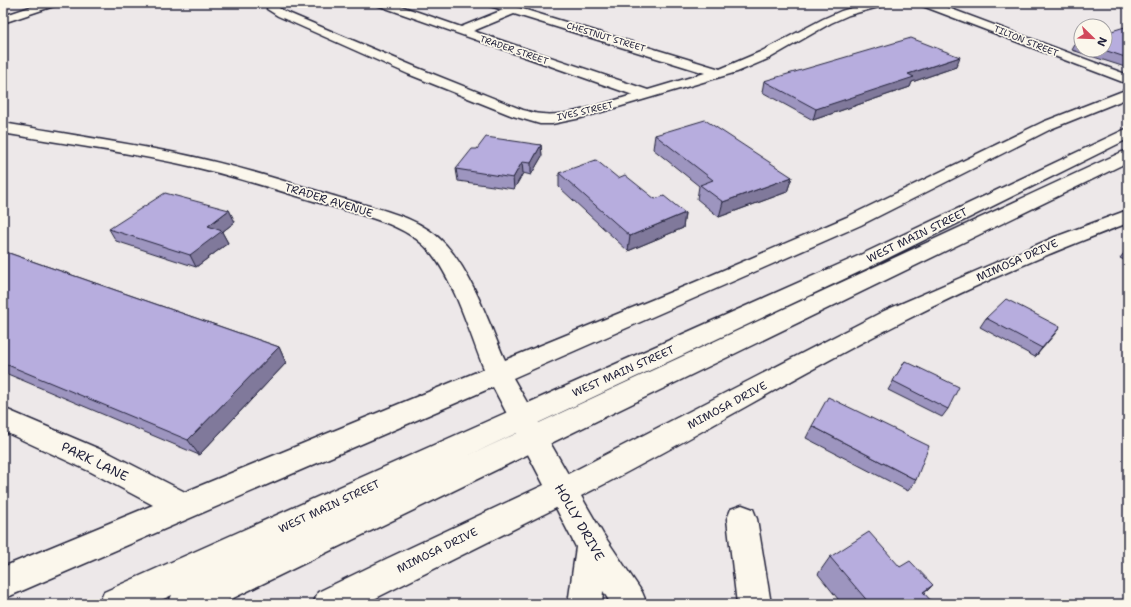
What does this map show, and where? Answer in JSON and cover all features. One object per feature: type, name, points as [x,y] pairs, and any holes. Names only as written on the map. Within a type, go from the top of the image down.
[{"type":"street","points":[[3,20],[53,3]]},
{"type":"street","name":"IVES STREET","points":[[276,3],[273,5],[273,9],[282,14],[406,68],[529,117],[546,119],[563,118],[648,95],[720,73],[765,55],[827,20],[845,13],[882,3]]},
{"type":"street","name":"TRADER STREET","points":[[381,3],[648,95]]},
{"type":"street","name":"CHESTNUT STREET","points":[[491,3],[720,73]]},
{"type":"street","name":"TILTON STREET","points":[[924,3],[971,18],[1063,56],[1128,80]]},
{"type":"street","points":[[461,31],[514,10]]},
{"type":"street","points":[[3,584],[498,373],[694,292],[854,221],[1048,125],[1128,92]]},
{"type":"street","name":"TRADER AVENUE","points":[[3,128],[177,158],[265,181],[388,218],[408,226],[423,235],[439,249],[459,280],[498,373],[527,428]]},
{"type":"street","name":"WEST MAIN STREET","points":[[185,604],[527,428],[1128,133]]},
{"type":"street","name":"WEST MAIN STREET","points":[[116,604],[527,428],[1128,156]]},
{"type":"street","name":"MIMOSA DRIVE","points":[[330,604],[595,474],[892,317],[983,274],[1062,241],[1128,216]]},
{"type":"street","name":"PARK LANE","points":[[3,419],[101,463],[184,507]]},
{"type":"street","name":"HOLLY DRIVE","points":[[527,428],[592,545],[630,604]]},
{"type":"street","points":[[742,518],[754,604]]},
{"type":"street","points":[[585,604],[592,545]]},
{"type":"building","points":[[1128,26],[1128,58],[1113,53],[1113,31]]},
{"type":"building","points":[[911,38],[960,57],[908,74],[914,77],[816,109],[764,81]]},
{"type":"building","points":[[705,120],[792,177],[723,202],[700,185],[713,180],[655,135]]},
{"type":"building","points":[[486,137],[541,145],[531,163],[522,162],[513,178],[456,169],[472,149],[477,149]]},
{"type":"building","points":[[596,160],[618,178],[625,175],[655,199],[664,196],[685,213],[630,236],[559,173]]},
{"type":"building","points":[[165,193],[229,210],[208,226],[222,231],[190,255],[109,229]]},
{"type":"building","points":[[3,251],[279,347],[188,440],[3,363]]},
{"type":"building","points":[[1006,299],[1060,327],[1042,348],[986,318]]},
{"type":"building","points":[[905,361],[959,387],[948,409],[893,381]]},
{"type":"building","points":[[828,397],[929,446],[916,480],[812,426]]},
{"type":"building","points":[[869,532],[900,567],[910,561],[933,585],[923,592],[934,604],[870,604],[830,557]]}]
